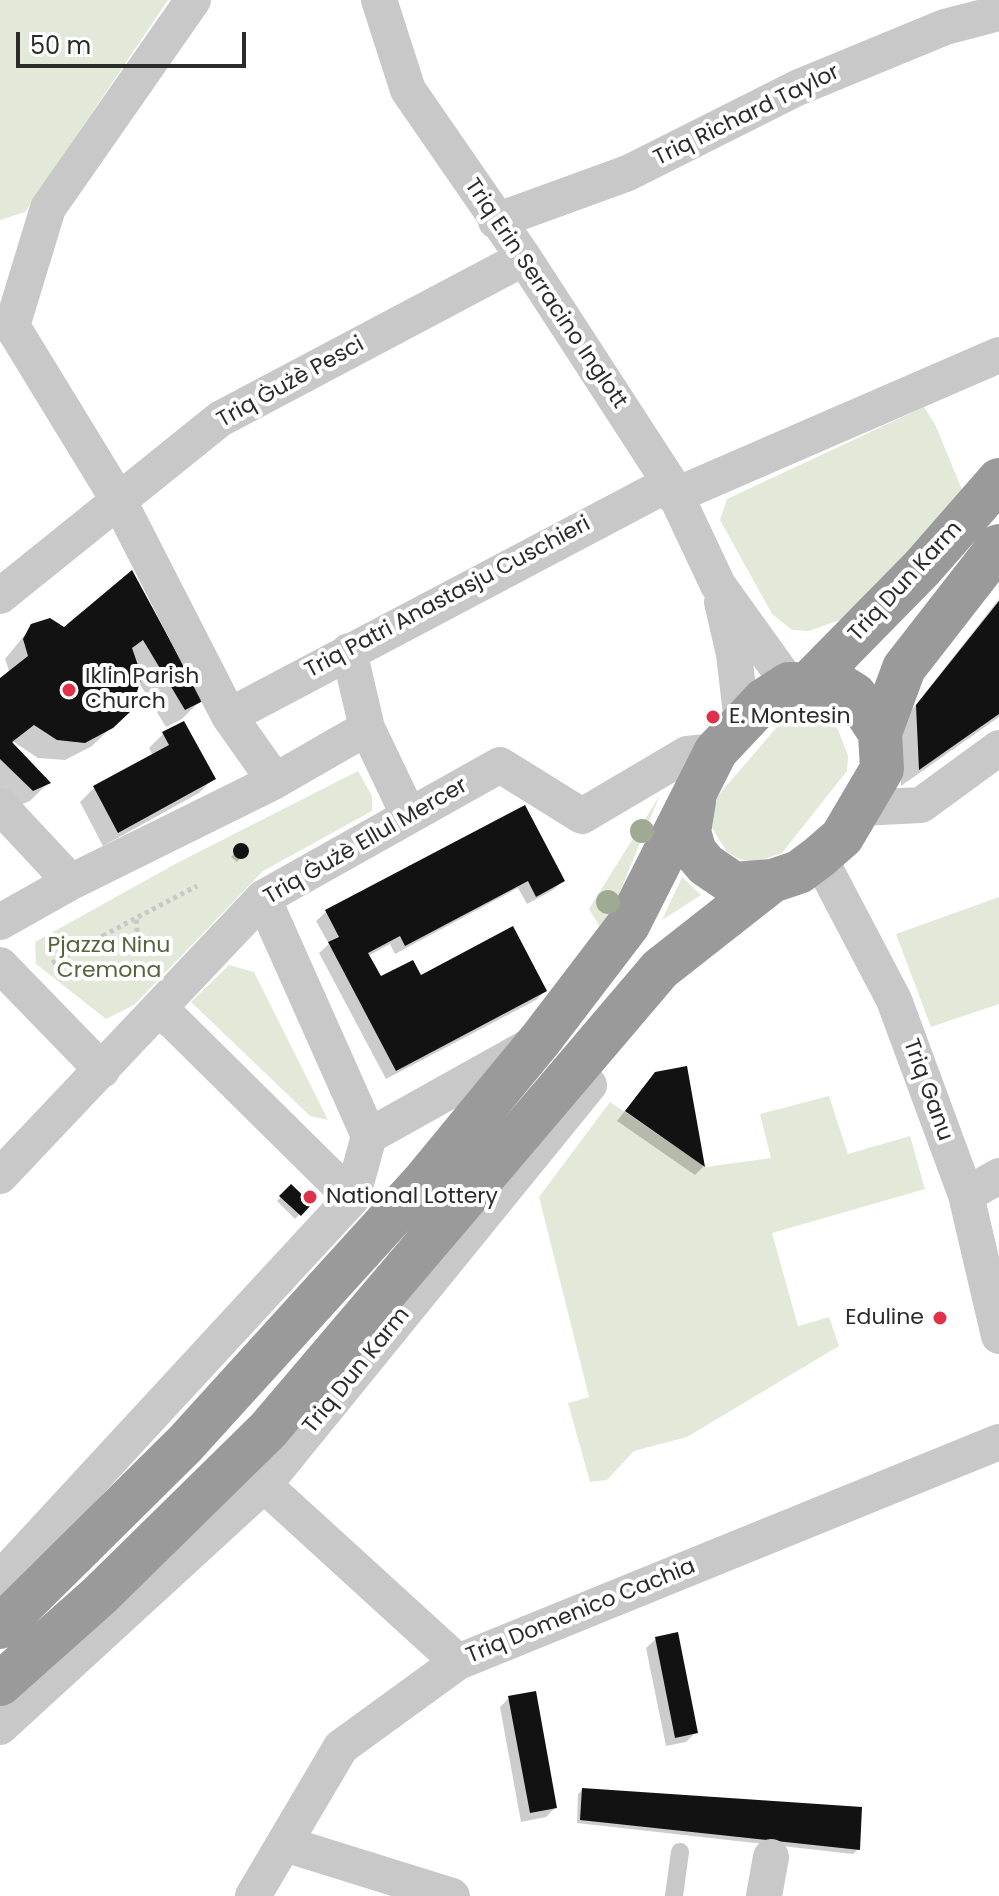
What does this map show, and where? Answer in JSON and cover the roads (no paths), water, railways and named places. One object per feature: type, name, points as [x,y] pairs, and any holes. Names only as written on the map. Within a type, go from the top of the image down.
[{"type":"highway","name":"Triq Dun Karm","points":[[0,1627],[185,1444],[424,1181],[541,1039],[628,925],[718,754],[764,700],[800,683],[922,568],[999,480]]},
{"type":"highway","name":"Triq Dun Karm","points":[[718,754],[689,832],[695,852],[706,865],[734,884],[772,881],[799,872],[842,837],[861,808],[882,769],[880,733],[904,668],[999,546]]},
{"type":"highway","points":[[800,683],[839,685],[855,695],[880,733]]},
{"type":"highway","name":"Triq Dun Karm","points":[[0,1684],[100,1595],[268,1430],[660,969],[772,881]]},
{"type":"street","points":[[193,0],[48,208],[12,326],[119,501],[229,716],[275,781]]},
{"type":"street","name":"Triq Erin Serracino Inglott","points":[[379,0],[408,90],[524,258],[672,490],[718,585],[734,654],[718,754]]},
{"type":"street","name":"Triq Richard Taylor","points":[[496,221],[628,173],[797,88],[945,27],[999,13]]},
{"type":"street","name":"Triq Ġużè Pesci","points":[[0,596],[220,419],[524,258]]},
{"type":"street","name":"Triq Patri Anastasju Cuschieri","points":[[229,716],[349,651],[672,490],[999,355]]},
{"type":"street","name":"Triq Erin Serracino Inglott","points":[[718,585],[800,683]]},
{"type":"street","points":[[349,651],[367,728],[409,816]]},
{"type":"street","points":[[0,922],[71,882],[275,781],[367,728]]},
{"type":"street","points":[[861,808],[921,805],[999,748]]},
{"type":"street","name":"Triq Ġużè Ellul Mercer","points":[[0,1176],[263,898],[500,765],[582,816],[687,754],[718,754]]},
{"type":"street","points":[[0,806],[71,882]]},
{"type":"street","name":"Triq Ganu","points":[[819,857],[894,1000],[966,1195],[999,1336]]},
{"type":"street","points":[[0,1579],[352,1198],[369,1136],[263,898]]},
{"type":"street","points":[[0,965],[102,1070]]},
{"type":"street","name":"Triq Dun Karm","points":[[0,1727],[264,1485],[638,1025],[660,969]]},
{"type":"street","points":[[158,1010],[174,1022],[352,1198]]},
{"type":"street","name":"Triq Dun Karm","points":[[369,1136],[541,1039]]},
{"type":"street","points":[[966,1195],[999,1176]]},
{"type":"street","name":"Triq Domenico Cachia","points":[[253,1896],[341,1747],[458,1662],[999,1442]]},
{"type":"street","points":[[264,1485],[458,1662]]},
{"type":"street","points":[[285,1844],[452,1896]]},
{"type":"street","points":[[764,1896],[771,1857]]},
{"type":"lane","points":[[674,1896],[680,1852]]},
{"type":"place","name":"Iklin Parish Church","points":[[69,690]]},
{"type":"place","name":"E. Montesin","points":[[713,717]]},
{"type":"place","name":"National Lottery","points":[[310,1197]]},
{"type":"place","name":"Eduline","points":[[940,1318]]},
{"type":"park label","name":"Pjazza Ninu Cremona","points":[[109,958]]}]
